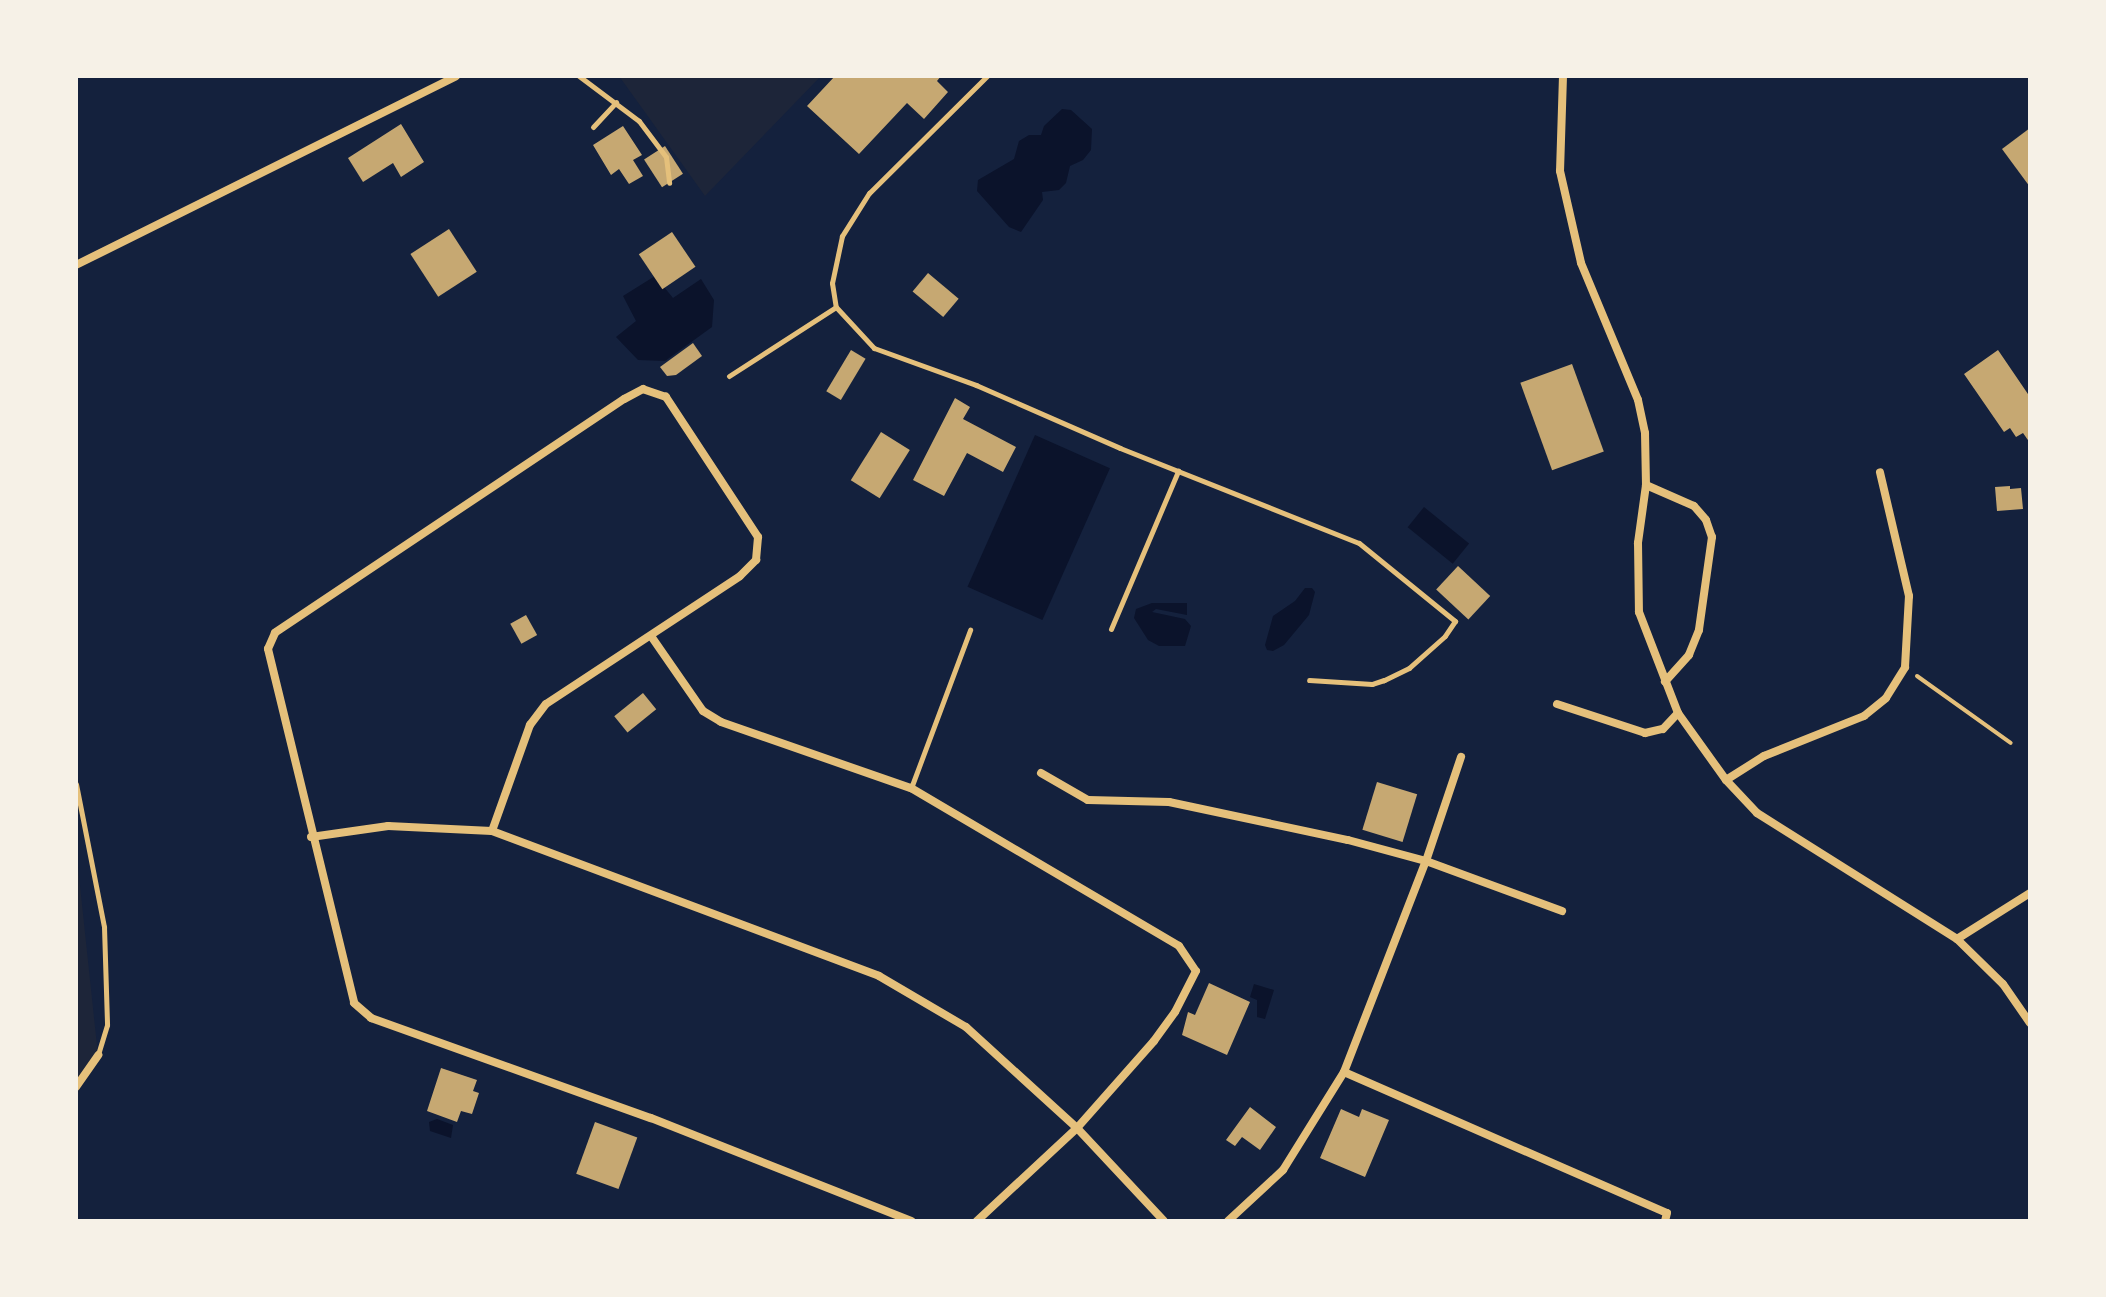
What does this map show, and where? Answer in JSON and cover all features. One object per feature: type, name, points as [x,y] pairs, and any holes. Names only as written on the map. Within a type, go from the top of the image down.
[{"type":"street","points":[[76,265],[456,76]]},
{"type":"street","points":[[1563,76],[1560,171],[1581,263],[1638,400],[1645,433],[1646,485],[1638,543],[1639,612],[1678,713],[1726,780],[1757,813],[1957,939],[2003,984],[2030,1023]]},
{"type":"street","points":[[492,831],[530,725],[546,704],[740,576],[756,560],[758,537],[666,397],[643,389],[275,633],[268,649],[311,837],[354,1003],[371,1018],[651,1118],[911,1221]]},
{"type":"street","points":[[1726,780],[1756,760],[1864,716],[1886,698],[1905,667],[1909,596],[1880,472]]},
{"type":"street","points":[[1646,485],[1694,506],[1706,520],[1712,537],[1699,630],[1689,655],[1665,682]]},
{"type":"street","points":[[651,636],[703,711],[721,722],[911,788],[1179,946],[1196,971],[1175,1012],[1154,1041],[1077,1128],[977,1221]]},
{"type":"street","points":[[1557,704],[1645,733],[1663,729],[1678,713]]},
{"type":"street","points":[[1228,1221],[1283,1170],[1344,1072],[1426,861],[1461,757]]},
{"type":"street","points":[[1041,773],[1088,800],[1169,802],[1348,840],[1426,861],[1562,911]]},
{"type":"street","points":[[311,837],[388,826],[492,831],[879,976],[966,1027],[1077,1128],[1164,1221]]},
{"type":"street","points":[[1957,939],[2030,893]]},
{"type":"street","points":[[76,1087],[98,1055]]},
{"type":"street","points":[[1344,1072],[1667,1213],[1665,1221]]},
{"type":"lane","points":[[579,76],[639,121],[666,157],[669,183]]},
{"type":"lane","points":[[987,76],[869,193],[842,236],[832,283],[836,307],[874,348],[976,385],[1178,471],[1359,543],[1455,621],[1445,636],[1409,668],[1384,680],[1372,684],[1309,680]]},
{"type":"lane","points":[[593,127],[616,102]]},
{"type":"lane","points":[[729,376],[836,307]]},
{"type":"lane","points":[[1111,629],[1178,471]]},
{"type":"lane","points":[[911,788],[970,630]]},
{"type":"lane","points":[[76,784],[104,927],[107,1025],[98,1055]]},
{"type":"path","points":[[1905,667],[2011,743]]},
{"type":"shaded area","points":[[619,76],[821,76],[705,196]]},
{"type":"shaded area","points":[[1062,109],[1071,110],[1092,129],[1091,150],[1083,160],[1070,166],[1066,183],[1059,190],[1042,192],[1043,200],[1021,232],[1009,227],[977,191],[978,180],[1014,159],[1019,141],[1029,135],[1041,135],[1044,126]]},
{"type":"shaded area","points":[[655,276],[673,298],[701,279],[714,300],[712,327],[665,361],[638,360],[616,337],[636,321],[623,296]]},
{"type":"shaded area","points":[[1035,435],[1110,468],[1042,620],[967,587]]},
{"type":"shaded area","points":[[1424,507],[1469,544],[1453,564],[1408,527]]},
{"type":"shaded area","points":[[1305,588],[1312,588],[1315,592],[1309,615],[1284,645],[1273,651],[1267,650],[1265,645],[1273,616],[1295,601]]},
{"type":"shaded area","points":[[1152,603],[1187,603],[1187,615],[1156,609],[1152,612],[1185,619],[1191,626],[1185,646],[1159,646],[1148,640],[1134,618],[1136,609]]},
{"type":"shaded area","points":[[76,848],[98,1055],[76,1087]]},
{"type":"shaded area","points":[[1254,984],[1274,990],[1265,1019],[1257,1017],[1257,1000],[1250,997]]},
{"type":"shaded area","points":[[437,1119],[453,1125],[451,1138],[430,1131],[429,1122]]},
{"type":"building","points":[[835,76],[941,76],[937,81],[948,92],[924,119],[907,103],[859,154],[807,106]]},
{"type":"building","points":[[401,124],[424,162],[401,177],[393,163],[363,182],[348,158]]},
{"type":"building","points":[[623,126],[642,155],[633,160],[643,176],[629,184],[619,169],[611,175],[593,145]]},
{"type":"building","points":[[2030,128],[2030,187],[2002,149]]},
{"type":"building","points":[[665,146],[683,174],[662,187],[644,160]]},
{"type":"building","points":[[449,229],[477,272],[438,297],[410,254]]},
{"type":"building","points":[[672,232],[695,267],[662,289],[639,254]]},
{"type":"building","points":[[928,273],[959,299],[943,317],[913,291]]},
{"type":"building","points":[[693,343],[702,356],[676,375],[667,376],[660,367]]},
{"type":"building","points":[[851,350],[866,359],[841,400],[826,391]]},
{"type":"building","points":[[1998,350],[2030,397],[2030,443],[2023,433],[2016,437],[2010,428],[2004,432],[1964,374]]},
{"type":"building","points":[[1572,364],[1604,451],[1552,470],[1520,383]]},
{"type":"building","points":[[955,398],[970,407],[963,419],[1016,447],[1003,472],[967,453],[944,496],[913,480]]},
{"type":"building","points":[[881,432],[910,450],[880,498],[851,480]]},
{"type":"building","points":[[2010,486],[2010,489],[2021,488],[2023,509],[1997,511],[1995,487]]},
{"type":"building","points":[[1458,566],[1490,596],[1468,619],[1436,589]]},
{"type":"building","points":[[526,615],[537,635],[521,644],[510,624]]},
{"type":"building","points":[[643,693],[656,709],[627,733],[614,716]]},
{"type":"building","points":[[1377,782],[1417,794],[1403,842],[1362,830]]},
{"type":"building","points":[[1209,983],[1250,1002],[1227,1055],[1182,1035],[1188,1012],[1195,1015]]},
{"type":"building","points":[[441,1068],[477,1080],[473,1091],[479,1093],[472,1114],[461,1111],[457,1122],[427,1111]]},
{"type":"building","points":[[1250,1107],[1276,1127],[1260,1150],[1242,1137],[1235,1146],[1226,1140]]},
{"type":"building","points":[[1341,1109],[1359,1117],[1362,1109],[1389,1120],[1365,1177],[1320,1158]]},
{"type":"building","points":[[595,1122],[637,1137],[618,1189],[576,1174]]}]
